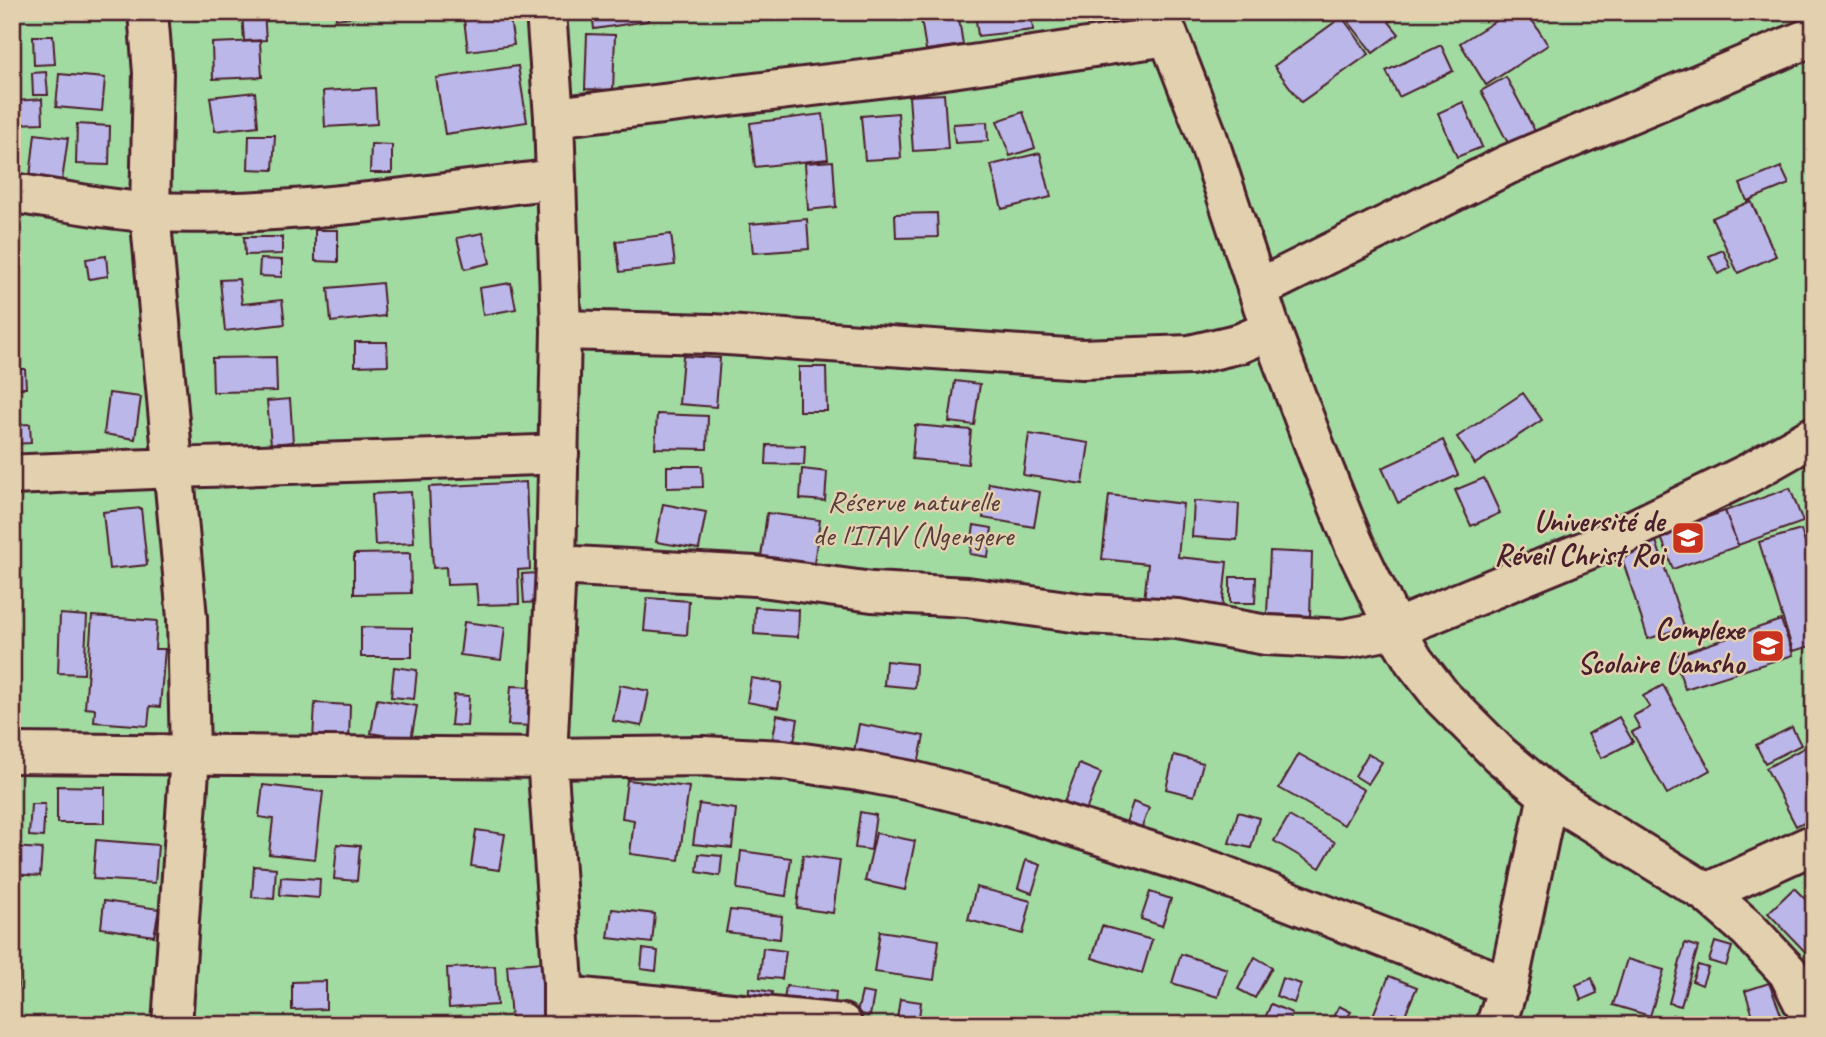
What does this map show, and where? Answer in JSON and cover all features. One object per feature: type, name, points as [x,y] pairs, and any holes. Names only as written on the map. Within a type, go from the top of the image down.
[{"type":"street","points":[[148,12],[153,73],[150,212],[187,618],[190,755],[172,1025]]},
{"type":"street","points":[[546,12],[554,117],[561,330],[556,565],[547,758],[563,1010],[842,1024]]},
{"type":"street","points":[[554,117],[904,75],[1163,24],[1206,133],[1271,330],[1354,544],[1395,629],[1414,661],[1443,698],[1500,755],[1549,795],[1707,893],[1749,930],[1788,972],[1814,1024]]},
{"type":"street","points":[[1258,289],[1507,165],[1814,36]]},
{"type":"street","points":[[12,193],[100,208],[150,212],[251,211],[400,199],[554,179]]},
{"type":"street","points":[[561,330],[712,334],[1082,359],[1190,355],[1241,343],[1271,330]]},
{"type":"street","points":[[556,565],[755,576],[872,592],[967,597],[1087,614],[1178,620],[1266,635],[1344,639],[1395,629],[1614,539],[1749,473],[1814,436]]},
{"type":"street","points":[[12,475],[559,454]]},
{"type":"street","points":[[12,753],[547,758],[703,756],[783,760],[912,781],[998,803],[1212,871],[1508,986]]},
{"type":"street","points":[[1496,1025],[1508,986],[1549,795]]},
{"type":"street","points":[[1707,893],[1814,844]]},
{"type":"green space","name":"Réserve naturelle de l'ITAV (Ngengere","points":[[12,12],[1814,12],[1814,1025],[12,1025]]},
{"type":"building","points":[[242,12],[264,12],[266,40],[244,41]]},
{"type":"building","points":[[335,12],[382,12],[383,13],[336,19]]},
{"type":"building","points":[[463,12],[509,12],[514,45],[468,51]]},
{"type":"building","points":[[592,12],[647,12],[648,21],[594,29]]},
{"type":"building","points":[[920,12],[958,12],[963,45],[926,50]]},
{"type":"building","points":[[975,12],[1031,12],[1033,30],[978,36]]},
{"type":"building","points":[[1108,12],[1127,12],[1132,25],[1114,31]]},
{"type":"building","points":[[1351,12],[1402,12],[1389,22],[1399,34],[1373,53],[1345,17]]},
{"type":"building","points":[[1510,12],[1527,12],[1548,45],[1486,85],[1460,43]]},
{"type":"building","points":[[1342,17],[1369,54],[1301,102],[1274,66]]},
{"type":"building","points":[[587,34],[615,35],[613,90],[585,89]]},
{"type":"building","points":[[33,36],[53,36],[55,64],[34,65]]},
{"type":"building","points":[[260,41],[262,77],[213,79],[212,43]]},
{"type":"building","points":[[1441,45],[1453,71],[1399,97],[1386,71]]},
{"type":"building","points":[[518,66],[527,122],[445,134],[436,78]]},
{"type":"building","points":[[46,72],[48,95],[33,95],[32,73]]},
{"type":"building","points":[[59,74],[105,78],[102,111],[56,107]]},
{"type":"building","points":[[1506,77],[1536,133],[1510,147],[1481,91]]},
{"type":"building","points":[[375,88],[377,124],[325,127],[323,91]]},
{"type":"building","points":[[255,92],[258,126],[215,131],[210,97]]},
{"type":"building","points":[[944,94],[948,149],[913,151],[909,96]]},
{"type":"building","points":[[42,99],[43,123],[16,124],[15,101]]},
{"type":"building","points":[[1463,102],[1482,147],[1457,157],[1438,113]]},
{"type":"building","points":[[1023,112],[1035,148],[1010,156],[997,121]]},
{"type":"building","points":[[898,113],[901,158],[865,160],[861,116]]},
{"type":"building","points":[[823,114],[828,159],[755,167],[750,123]]},
{"type":"building","points":[[987,122],[988,141],[955,143],[953,124]]},
{"type":"building","points":[[77,124],[110,126],[109,165],[76,164]]},
{"type":"building","points":[[35,134],[68,138],[62,181],[30,177]]},
{"type":"building","points":[[249,135],[275,135],[273,170],[248,169]]},
{"type":"building","points":[[371,144],[392,145],[392,173],[370,173]]},
{"type":"building","points":[[1040,153],[1051,197],[1002,209],[991,165]]},
{"type":"building","points":[[833,161],[836,207],[808,210],[805,163]]},
{"type":"building","points":[[1781,167],[1789,184],[1747,201],[1740,184]]},
{"type":"building","points":[[1751,201],[1776,256],[1738,273],[1712,218]]},
{"type":"building","points":[[937,213],[938,237],[896,238],[895,214]]},
{"type":"building","points":[[807,219],[809,249],[753,253],[750,224]]},
{"type":"building","points":[[315,230],[338,230],[338,262],[315,261]]},
{"type":"building","points":[[483,233],[490,263],[465,269],[457,238]]},
{"type":"building","points":[[671,234],[675,265],[620,272],[616,241]]},
{"type":"building","points":[[244,237],[282,237],[282,254],[245,255]]},
{"type":"building","points":[[1723,250],[1731,268],[1718,274],[1709,256]]},
{"type":"building","points":[[106,256],[108,276],[89,279],[86,259]]},
{"type":"building","points":[[260,259],[282,260],[282,277],[259,276]]},
{"type":"building","points":[[239,279],[242,304],[282,300],[285,324],[225,331],[220,280]]},
{"type":"building","points":[[382,283],[385,316],[331,322],[328,288]]},
{"type":"building","points":[[511,283],[516,309],[483,315],[479,288]]},
{"type":"building","points":[[355,342],[387,342],[388,365],[355,366]]},
{"type":"building","points":[[683,356],[720,358],[716,407],[679,404]]},
{"type":"building","points":[[276,357],[277,391],[213,392],[212,358]]},
{"type":"building","points":[[799,367],[826,367],[827,411],[799,411]]},
{"type":"building","points":[[12,369],[25,369],[26,388],[12,388]]},
{"type":"building","points":[[955,381],[980,384],[974,425],[949,422]]},
{"type":"building","points":[[109,393],[141,397],[135,439],[104,434]]},
{"type":"building","points":[[1523,393],[1542,420],[1475,464],[1457,437]]},
{"type":"building","points":[[290,399],[293,442],[271,444],[267,401]]},
{"type":"building","points":[[657,414],[708,416],[707,449],[655,448]]},
{"type":"building","points":[[30,424],[31,443],[12,444],[12,425]]},
{"type":"building","points":[[915,425],[971,430],[968,464],[912,459]]},
{"type":"building","points":[[1029,434],[1089,443],[1083,484],[1023,475]]},
{"type":"building","points":[[1443,440],[1458,475],[1398,503],[1382,468]]},
{"type":"building","points":[[767,445],[805,446],[804,465],[766,464]]},
{"type":"building","points":[[667,466],[702,466],[703,487],[667,488]]},
{"type":"building","points":[[802,469],[827,472],[825,501],[800,499]]},
{"type":"building","points":[[1484,478],[1500,513],[1471,526],[1455,490]]},
{"type":"building","points":[[526,482],[530,569],[518,570],[519,604],[478,605],[476,584],[447,585],[446,567],[433,568],[429,487]]},
{"type":"building","points":[[989,483],[1040,492],[1034,527],[983,518]]},
{"type":"building","points":[[1790,488],[1803,522],[1738,545],[1725,511]]},
{"type":"building","points":[[411,492],[414,543],[375,545],[372,494]]},
{"type":"building","points":[[1109,495],[1183,504],[1178,557],[1227,562],[1222,609],[1144,601],[1148,564],[1102,559]]},
{"type":"building","points":[[1194,501],[1239,504],[1237,540],[1192,537]]},
{"type":"building","points":[[663,504],[706,512],[699,549],[656,542]]},
{"type":"building","points":[[141,508],[147,565],[109,569],[103,512]]},
{"type":"building","points":[[1725,511],[1738,546],[1673,569],[1660,534]]},
{"type":"building","points":[[767,513],[820,520],[814,564],[761,557]]},
{"type":"building","points":[[974,525],[992,528],[988,557],[970,554]]},
{"type":"building","points":[[1801,530],[1814,572],[1814,645],[1793,651],[1759,542]]},
{"type":"building","points":[[1655,538],[1684,627],[1648,639],[1619,549]]},
{"type":"building","points":[[1270,551],[1312,553],[1310,616],[1267,614]]},
{"type":"building","points":[[410,553],[411,593],[354,594],[354,554]]},
{"type":"building","points":[[538,573],[540,602],[524,603],[522,574]]},
{"type":"building","points":[[1230,577],[1256,577],[1255,603],[1230,603]]},
{"type":"building","points":[[647,598],[689,601],[687,635],[644,631]]},
{"type":"building","points":[[755,607],[799,610],[798,637],[754,634]]},
{"type":"building","points":[[60,614],[87,616],[84,674],[58,673]]},
{"type":"building","points":[[92,616],[157,621],[155,649],[165,649],[160,707],[150,706],[148,726],[94,722],[95,709],[85,708]]},
{"type":"building","points":[[1781,620],[1793,655],[1685,689],[1674,656]]},
{"type":"building","points":[[464,622],[505,627],[501,660],[460,655]]},
{"type":"building","points":[[361,627],[412,628],[412,657],[361,657]]},
{"type":"building","points":[[886,661],[916,664],[915,688],[884,685]]},
{"type":"building","points":[[394,667],[417,670],[414,699],[391,697]]},
{"type":"building","points":[[751,678],[782,683],[778,708],[747,702]]},
{"type":"building","points":[[620,685],[649,691],[642,726],[613,721]]},
{"type":"building","points":[[1663,685],[1710,770],[1667,794],[1632,732],[1640,728],[1633,716],[1650,707],[1643,696]]},
{"type":"building","points":[[511,686],[536,687],[534,726],[508,725]]},
{"type":"building","points":[[454,695],[469,696],[467,726],[451,725]]},
{"type":"building","points":[[377,699],[417,706],[411,740],[371,733]]},
{"type":"building","points":[[315,703],[350,705],[349,742],[313,740]]},
{"type":"building","points":[[777,715],[798,719],[793,747],[772,743]]},
{"type":"building","points":[[1619,717],[1633,742],[1602,758],[1588,734]]},
{"type":"building","points":[[859,724],[924,736],[917,769],[853,757]]},
{"type":"building","points":[[1792,727],[1801,745],[1765,763],[1756,745]]},
{"type":"building","points":[[1811,744],[1814,750],[1814,817],[1796,826],[1766,768]]},
{"type":"building","points":[[1299,754],[1364,790],[1344,825],[1279,788]]},
{"type":"building","points":[[1368,754],[1382,762],[1368,784],[1355,776]]},
{"type":"building","points":[[1174,755],[1203,763],[1194,796],[1166,789]]},
{"type":"building","points":[[1079,764],[1101,773],[1085,813],[1063,805]]},
{"type":"building","points":[[627,780],[689,787],[679,860],[630,854],[634,820],[622,818]]},
{"type":"building","points":[[263,785],[323,792],[315,859],[269,854],[273,819],[259,817]]},
{"type":"building","points":[[57,786],[105,787],[105,823],[57,823]]},
{"type":"building","points":[[1133,802],[1149,808],[1140,832],[1125,826]]},
{"type":"building","points":[[31,804],[45,804],[43,837],[29,836]]},
{"type":"building","points":[[699,804],[736,809],[732,848],[693,844]]},
{"type":"building","points":[[860,812],[876,815],[871,850],[855,848]]},
{"type":"building","points":[[1238,812],[1259,818],[1251,848],[1229,843]]},
{"type":"building","points":[[1289,816],[1335,842],[1320,868],[1274,841]]},
{"type":"building","points":[[476,830],[505,834],[499,870],[471,866]]},
{"type":"building","points":[[876,833],[915,841],[905,890],[865,881]]},
{"type":"building","points":[[96,840],[158,845],[155,883],[93,879]]},
{"type":"building","points":[[337,844],[360,846],[357,881],[334,879]]},
{"type":"building","points":[[12,847],[42,849],[40,876],[12,874]]},
{"type":"building","points":[[741,851],[791,858],[786,896],[737,889]]},
{"type":"building","points":[[699,854],[722,856],[720,876],[697,872]]},
{"type":"building","points":[[803,855],[840,860],[833,913],[797,908]]},
{"type":"building","points":[[1026,860],[1041,865],[1032,893],[1018,888]]},
{"type":"building","points":[[254,866],[276,868],[274,899],[252,897]]},
{"type":"building","points":[[281,877],[320,879],[319,898],[280,895]]},
{"type":"building","points":[[976,887],[1031,901],[1023,934],[968,920]]},
{"type":"building","points":[[1794,888],[1814,908],[1814,961],[1768,913]]},
{"type":"building","points":[[1150,892],[1171,899],[1162,926],[1141,919]]},
{"type":"building","points":[[104,901],[159,909],[154,936],[101,928]]},
{"type":"building","points":[[612,909],[655,914],[652,943],[608,938]]},
{"type":"building","points":[[730,910],[782,916],[780,939],[726,932]]},
{"type":"building","points":[[1102,926],[1152,940],[1142,973],[1092,958]]},
{"type":"building","points":[[880,931],[939,940],[934,980],[874,972]]},
{"type":"building","points":[[1715,942],[1732,947],[1726,966],[1709,961]]},
{"type":"building","points":[[1685,943],[1698,947],[1681,1006],[1669,1003]]},
{"type":"building","points":[[763,948],[786,951],[782,979],[760,977]]},
{"type":"building","points":[[643,949],[658,951],[656,971],[641,969]]},
{"type":"building","points":[[1181,954],[1227,969],[1218,997],[1172,983]]},
{"type":"building","points":[[1255,957],[1272,967],[1255,998],[1238,989]]},
{"type":"building","points":[[1627,959],[1664,970],[1650,1016],[1613,1005]]},
{"type":"building","points":[[543,962],[547,1019],[511,1020],[507,965]]},
{"type":"building","points":[[1698,965],[1708,968],[1702,985],[1692,981]]},
{"type":"building","points":[[495,966],[497,1005],[449,1008],[447,968]]},
{"type":"building","points":[[12,969],[19,969],[16,1015],[12,1015]]},
{"type":"building","points":[[1389,976],[1417,987],[1404,1017],[1392,1013],[1388,1025],[1375,1025],[1370,1023]]},
{"type":"building","points":[[1282,978],[1301,984],[1294,1003],[1276,996]]},
{"type":"building","points":[[1592,978],[1597,993],[1581,1000],[1576,985]]},
{"type":"building","points":[[326,981],[326,1009],[292,1010],[292,982]]},
{"type":"building","points":[[1769,983],[1785,1025],[1756,1025],[1745,991]]},
{"type":"building","points":[[786,986],[836,992],[834,1014],[783,1008]]},
{"type":"building","points":[[749,988],[772,992],[770,1008],[748,1004]]},
{"type":"building","points":[[862,992],[874,994],[870,1016],[857,1013]]},
{"type":"building","points":[[900,999],[921,1002],[918,1025],[896,1025]]},
{"type":"building","points":[[1271,1004],[1292,1013],[1287,1025],[1262,1025]]},
{"type":"building","points":[[1339,1006],[1351,1012],[1345,1021],[1334,1015]]},
{"type":"building","points":[[1672,1015],[1704,1025],[1669,1025]]},
{"type":"place","name":"Université de Réveil Christ Roi","points":[[1688,538]]},
{"type":"place","name":"Complexe Scolaire Uamsho","points":[[1768,646]]}]
